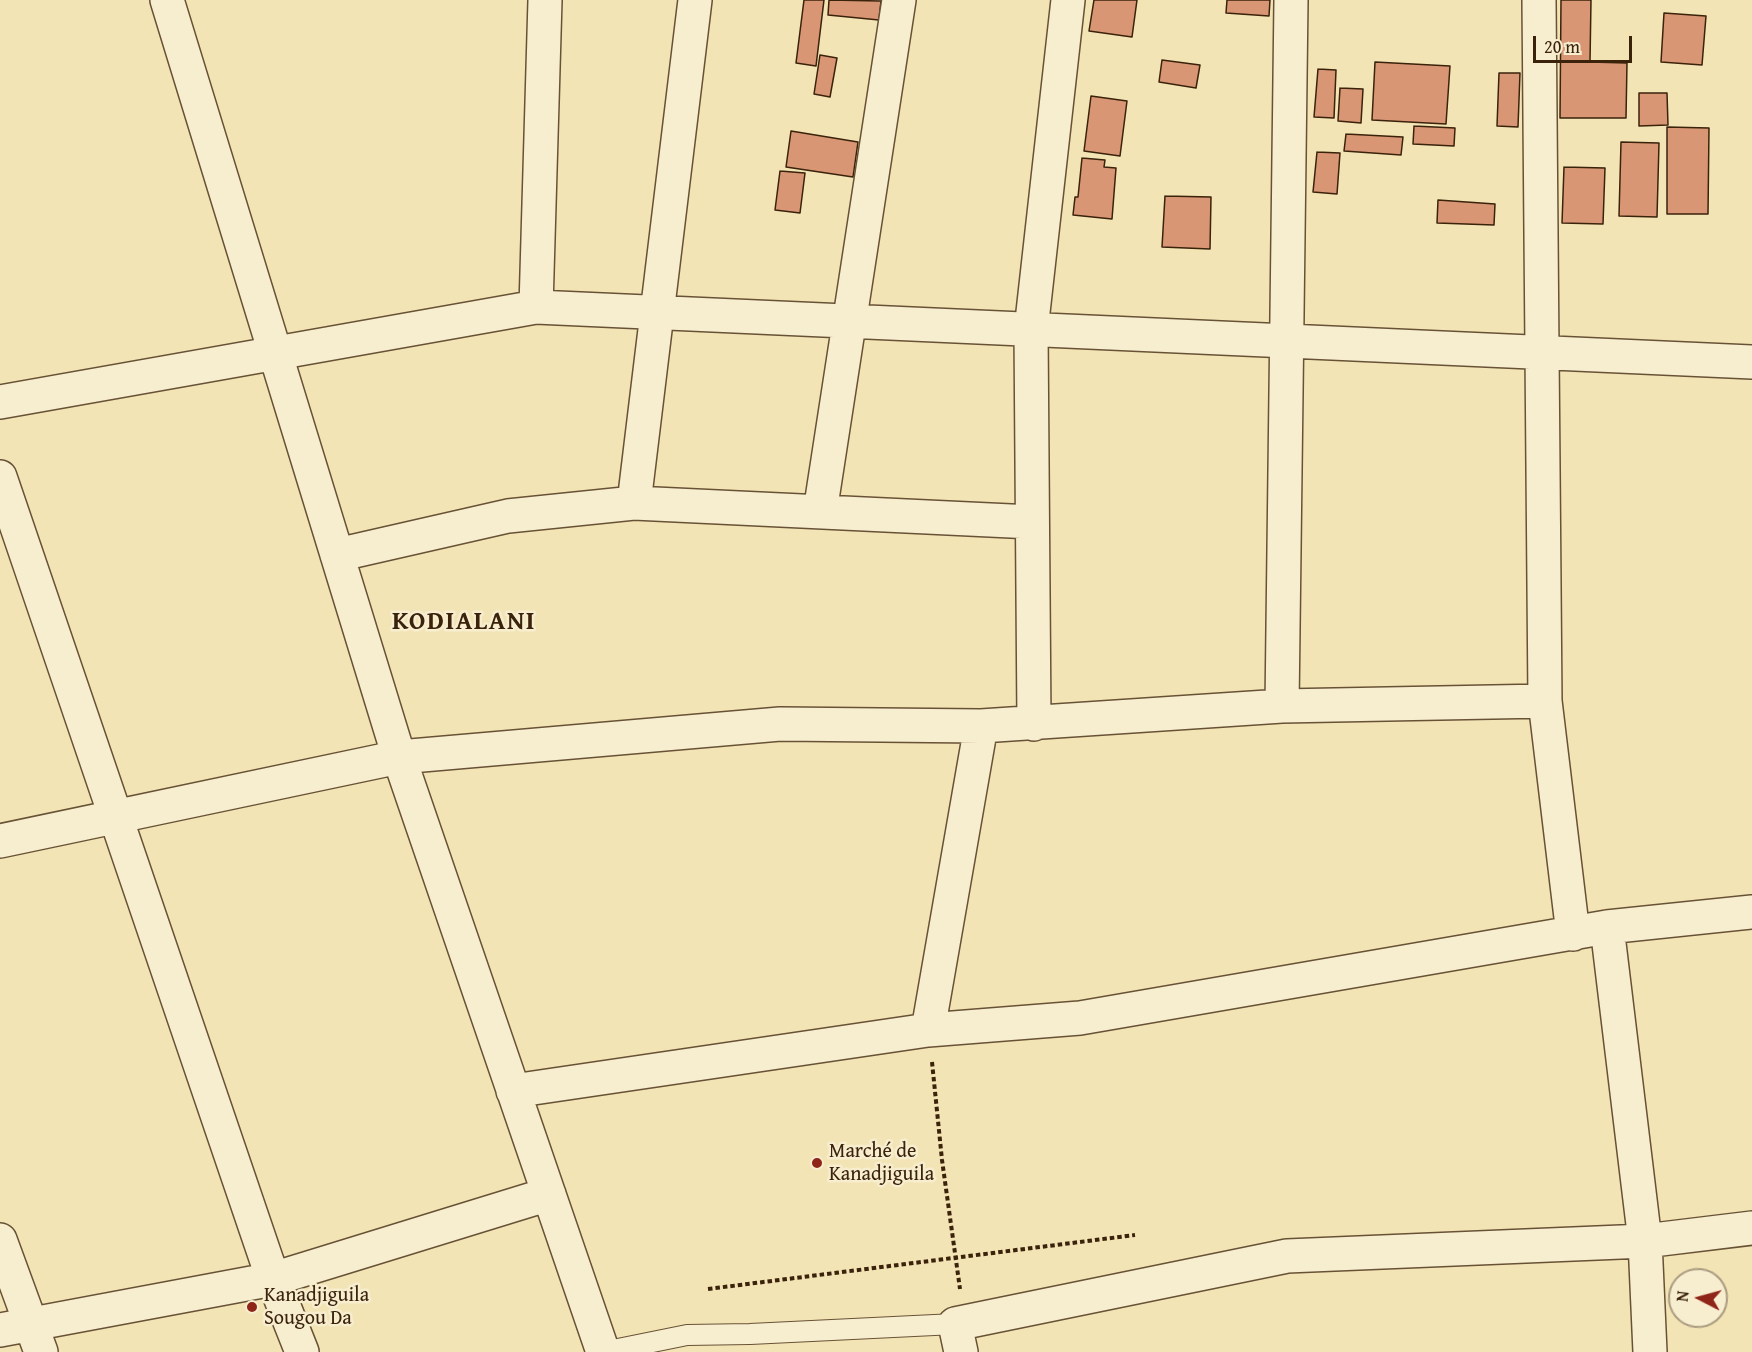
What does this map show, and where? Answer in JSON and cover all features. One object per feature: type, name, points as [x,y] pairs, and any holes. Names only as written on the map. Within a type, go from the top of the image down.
[{"type":"street","points":[[167,0],[399,757],[603,1352]]},
{"type":"street","points":[[536,308],[545,0]]},
{"type":"street","points":[[634,503],[695,0]]},
{"type":"street","points":[[820,512],[899,0]]},
{"type":"street","points":[[1034,724],[1031,330],[1068,0]]},
{"type":"street","points":[[1282,706],[1291,0]]},
{"type":"street","points":[[1539,0],[1545,701],[1573,934]]},
{"type":"street","points":[[0,402],[536,308],[1752,362]]},
{"type":"street","points":[[0,477],[273,1279],[302,1352]]},
{"type":"street","points":[[337,555],[508,516],[634,503],[1032,522]]},
{"type":"street","points":[[0,841],[399,757],[780,724],[981,726],[1282,706],[1545,701]]},
{"type":"street","points":[[928,1030],[981,726]]},
{"type":"street","points":[[513,1091],[928,1030],[1080,1018],[1607,927],[1752,912]]},
{"type":"street","points":[[1607,927],[1645,1241],[1650,1352]]},
{"type":"street","points":[[0,1240],[24,1336],[273,1279],[549,1194]]},
{"type":"street","points":[[960,1333],[1287,1256],[1645,1241],[1752,1228]]},
{"type":"lane","points":[[603,1352],[687,1335],[960,1333]]},
{"type":"path","points":[[928,1030],[942,1160],[956,1258],[960,1333]]},
{"type":"path","points":[[708,1289],[1135,1235]]},
{"type":"building","points":[[804,0],[824,0],[816,66],[796,63]]},
{"type":"building","points":[[829,0],[881,1],[879,20],[828,15]]},
{"type":"building","points":[[1094,0],[1137,0],[1132,37],[1089,31]]},
{"type":"building","points":[[1227,0],[1270,0],[1269,16],[1226,13]]},
{"type":"building","points":[[1561,0],[1591,0],[1590,62],[1627,63],[1626,118],[1560,118]]},
{"type":"building","points":[[1664,13],[1706,16],[1702,65],[1661,62]]},
{"type":"building","points":[[820,55],[837,58],[830,97],[814,94]]},
{"type":"building","points":[[1162,60],[1200,65],[1196,88],[1159,82]]},
{"type":"building","points":[[1375,62],[1450,66],[1446,124],[1372,120]]},
{"type":"building","points":[[1318,69],[1336,70],[1334,118],[1314,117]]},
{"type":"building","points":[[1499,73],[1520,73],[1518,127],[1497,126]]},
{"type":"building","points":[[1340,88],[1363,89],[1361,123],[1338,121]]},
{"type":"building","points":[[1639,93],[1667,93],[1668,125],[1639,126]]},
{"type":"building","points":[[1091,96],[1127,101],[1120,156],[1084,151]]},
{"type":"building","points":[[1414,126],[1455,128],[1454,146],[1413,144]]},
{"type":"building","points":[[1667,127],[1709,128],[1708,214],[1667,214]]},
{"type":"building","points":[[791,131],[858,142],[853,177],[786,167]]},
{"type":"building","points":[[1346,134],[1403,137],[1401,155],[1344,151]]},
{"type":"building","points":[[1621,142],[1659,143],[1657,217],[1619,216]]},
{"type":"building","points":[[1317,152],[1340,153],[1337,194],[1313,192]]},
{"type":"building","points":[[1082,158],[1105,160],[1104,167],[1116,168],[1112,219],[1073,215],[1075,197],[1078,197]]},
{"type":"building","points":[[1564,167],[1605,168],[1603,224],[1562,223]]},
{"type":"building","points":[[780,171],[805,173],[800,213],[775,210]]},
{"type":"building","points":[[1165,196],[1211,197],[1210,249],[1162,247]]},
{"type":"building","points":[[1438,200],[1495,204],[1494,225],[1437,223]]},
{"type":"place","name":"Marché de Kanadjiguila","points":[[817,1163]]},
{"type":"place","name":"Kanadjiguila Sougou Da","points":[[252,1307]]},
{"type":"district","name":"KODIALANI","points":[[464,622]]}]
